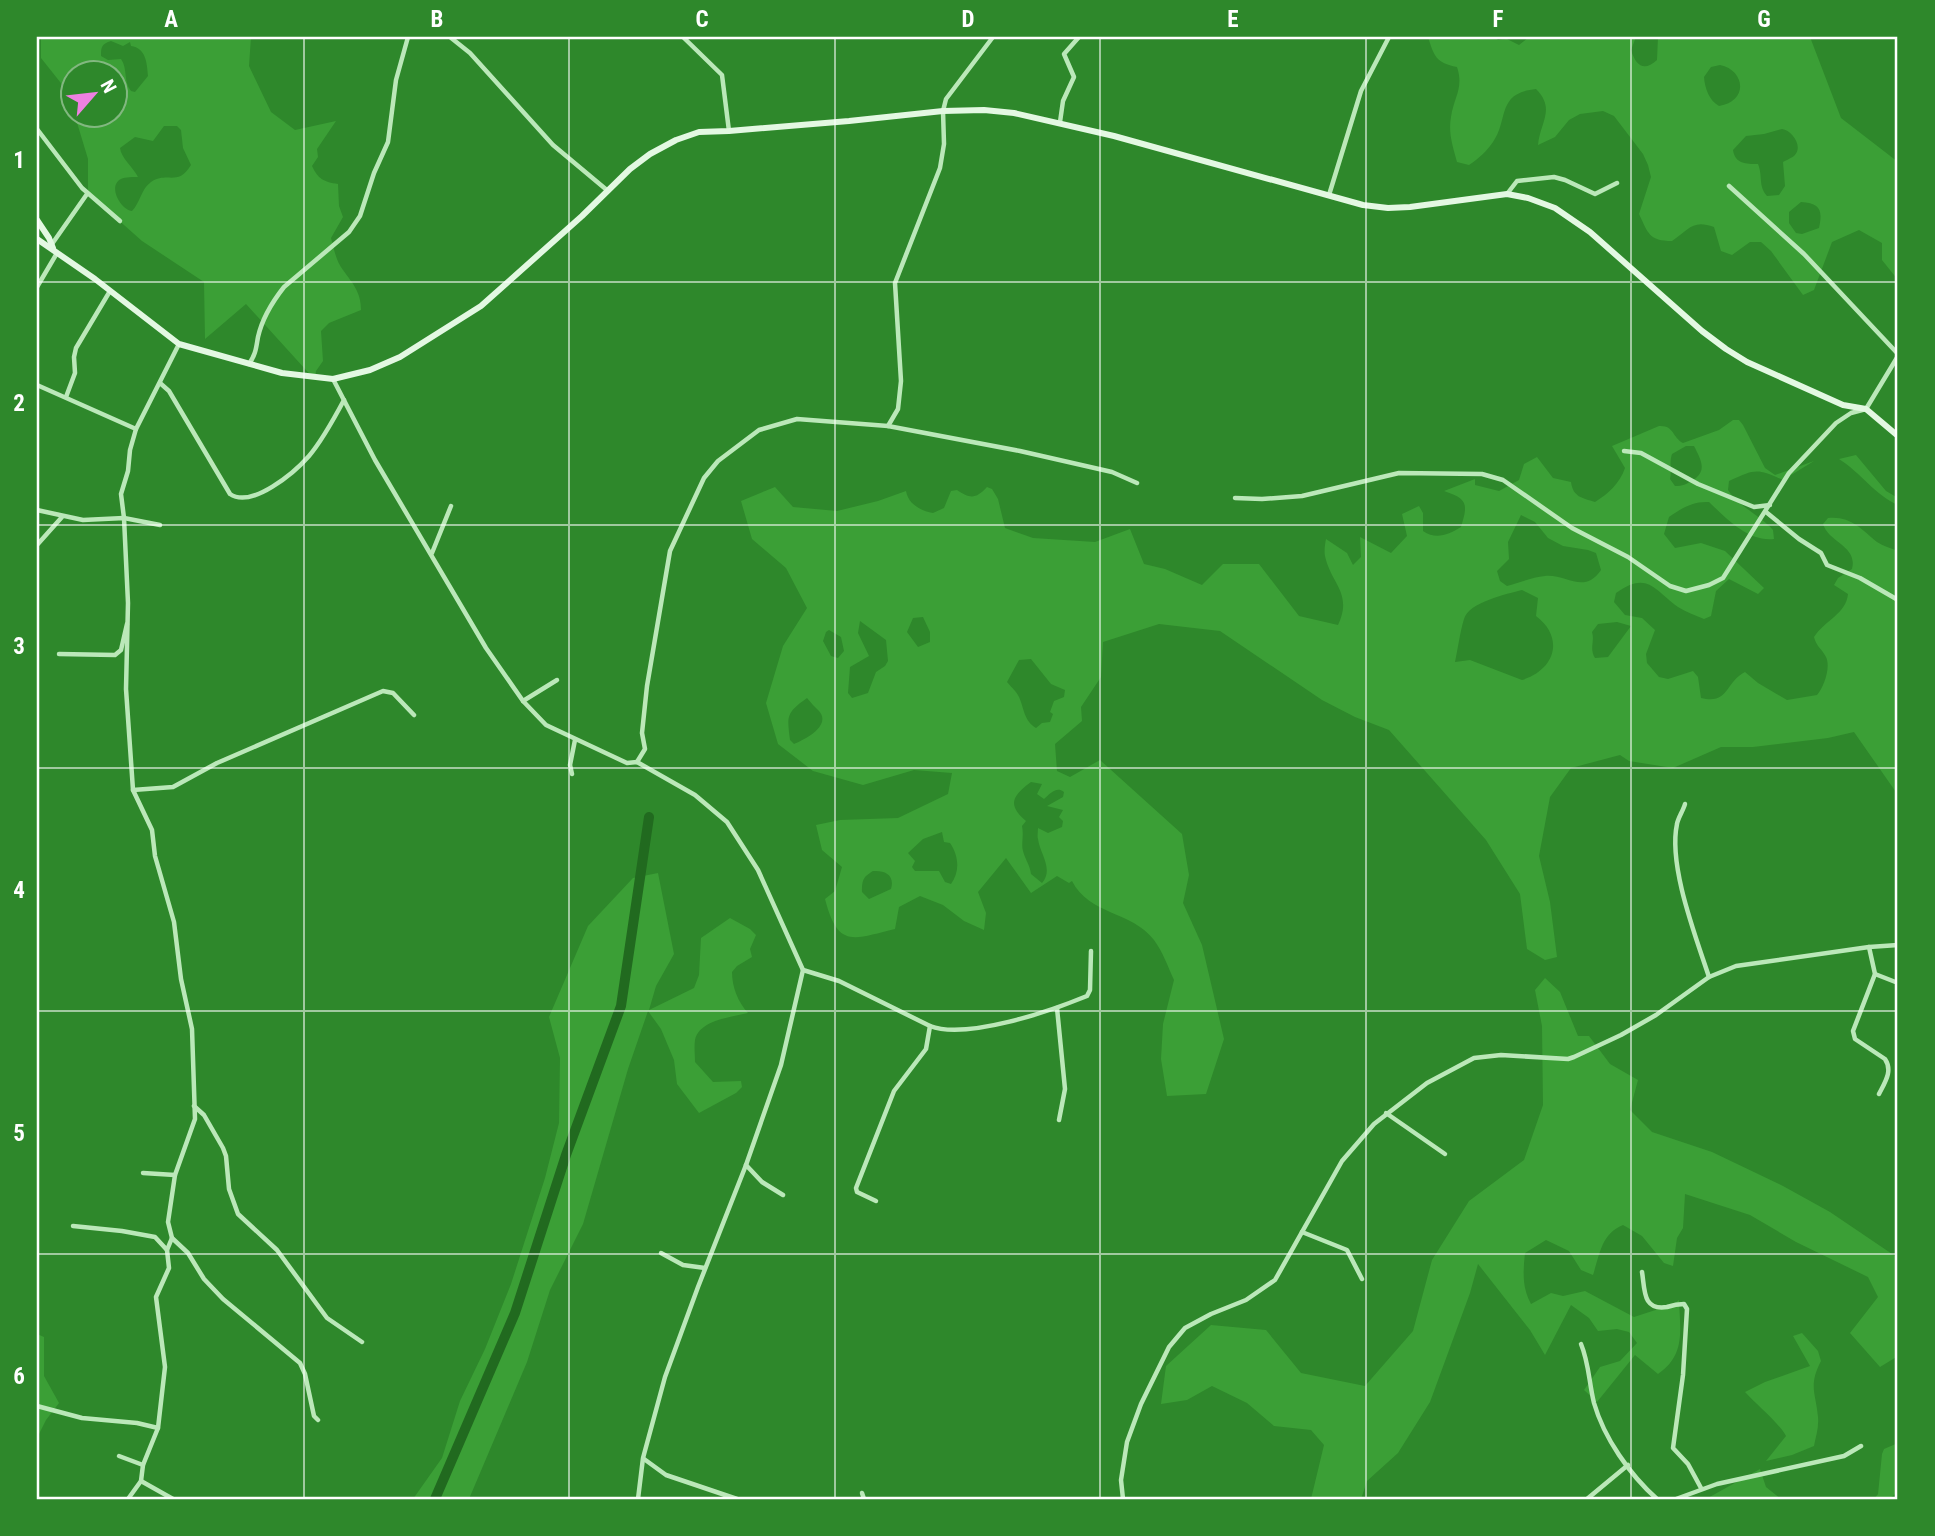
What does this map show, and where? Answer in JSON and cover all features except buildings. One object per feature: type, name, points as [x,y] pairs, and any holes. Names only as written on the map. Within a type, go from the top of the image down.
[{"type":"main road","points":[[37,239],[54,248],[179,344],[293,376],[333,379],[384,364],[456,324],[497,293],[641,159],[699,132],[943,111],[997,111],[1060,122],[1363,205],[1398,208],[1507,194],[1540,201],[1572,217],[1726,349],[1747,362],[1843,405],[1866,409],[1898,436]]},
{"type":"main road","points":[[37,220],[54,248]]},
{"type":"street","points":[[249,364],[257,351],[258,336],[284,286],[349,232],[360,216],[374,173],[388,142],[396,80],[408,37]]},
{"type":"street","points":[[450,37],[470,53],[552,145],[608,191]]},
{"type":"street","points":[[684,37],[722,75],[729,131]]},
{"type":"street","points":[[888,426],[898,410],[901,375],[895,283],[940,168],[944,144],[943,111],[948,95],[993,37]]},
{"type":"street","points":[[1060,122],[1063,101],[1074,77],[1064,54],[1079,37]]},
{"type":"street","points":[[1329,196],[1361,91],[1389,37]]},
{"type":"street","points":[[37,129],[87,194],[120,221]]},
{"type":"street","points":[[1507,194],[1514,184],[1523,180],[1559,178],[1595,194],[1617,183]]},
{"type":"street","points":[[1235,498],[1302,496],[1399,473],[1482,474],[1503,480],[1572,528],[1628,557],[1670,586],[1686,591],[1723,578],[1789,472],[1836,423],[1852,413],[1866,409],[1898,355],[1811,261],[1729,186]]},
{"type":"street","points":[[37,288],[54,248],[87,194]]},
{"type":"street","points":[[66,397],[75,373],[76,348],[110,291]]},
{"type":"street","points":[[179,344],[136,429],[121,494],[128,616],[126,689],[133,790],[151,825],[155,856],[172,910],[181,979],[192,1028],[194,1124],[175,1175],[168,1222],[172,1238],[188,1253],[204,1279],[223,1299],[300,1363],[314,1416],[318,1420]]},
{"type":"street","points":[[333,379],[375,460],[486,648],[523,701],[546,725],[627,763],[637,762],[695,794],[727,822],[758,870],[803,970],[785,1051],[746,1165],[665,1377],[643,1458],[638,1499]]},
{"type":"street","points":[[160,383],[169,391],[230,494],[239,498],[261,493],[272,487],[308,457],[344,400]]},
{"type":"street","points":[[37,385],[136,429]]},
{"type":"street","points":[[637,762],[645,749],[642,733],[647,686],[670,551],[704,478],[718,461],[750,436],[792,419],[888,426],[1020,450],[1112,472],[1137,483]]},
{"type":"street","points":[[1624,451],[1641,453],[1698,484],[1754,507],[1770,505]]},
{"type":"street","points":[[432,554],[451,506]]},
{"type":"street","points":[[37,510],[83,520],[124,518],[160,525]]},
{"type":"street","points":[[1766,512],[1821,553],[1827,565],[1860,578],[1898,600]]},
{"type":"street","points":[[37,545],[63,516]]},
{"type":"street","points":[[59,654],[111,656],[118,653],[128,616]]},
{"type":"street","points":[[523,701],[557,680]]},
{"type":"street","points":[[133,790],[173,788],[217,763],[383,691],[393,693],[414,715]]},
{"type":"street","points":[[572,774],[570,765],[575,740]]},
{"type":"street","points":[[1685,804],[1677,824],[1680,880],[1709,977]]},
{"type":"street","points":[[1123,1499],[1121,1480],[1128,1442],[1141,1404],[1169,1347],[1185,1328],[1246,1300],[1269,1286],[1281,1272],[1342,1161],[1385,1113],[1427,1083],[1474,1058],[1501,1055],[1568,1059],[1574,1057],[1621,1035],[1656,1015],[1709,977],[1736,966],[1898,945]]},
{"type":"street","points":[[1869,947],[1875,974],[1853,1031],[1855,1039],[1888,1063],[1890,1069],[1879,1094]]},
{"type":"street","points":[[803,970],[839,981],[930,1026],[945,1030],[962,1029],[1034,1016],[1087,996],[1091,951]]},
{"type":"street","points":[[1875,974],[1898,983]]},
{"type":"street","points":[[1058,1008],[1065,1089],[1059,1120]]},
{"type":"street","points":[[876,1201],[857,1192],[856,1188],[894,1091],[926,1049],[930,1026]]},
{"type":"street","points":[[194,1105],[204,1115],[223,1148],[229,1189],[238,1213],[277,1250],[327,1318],[362,1342]]},
{"type":"street","points":[[1385,1113],[1445,1154]]},
{"type":"street","points":[[746,1165],[762,1182],[783,1195]]},
{"type":"street","points":[[143,1172],[175,1175]]},
{"type":"street","points":[[74,1226],[155,1237],[167,1250]]},
{"type":"street","points":[[1302,1233],[1347,1250],[1362,1279]]},
{"type":"street","points":[[128,1499],[141,1481],[158,1428],[165,1367],[156,1297],[167,1275],[167,1250],[172,1238]]},
{"type":"street","points":[[661,1253],[684,1265],[705,1268]]},
{"type":"street","points":[[1642,1272],[1645,1300],[1664,1307],[1674,1304],[1686,1306],[1683,1375],[1673,1448],[1688,1464],[1702,1488]]},
{"type":"street","points":[[1581,1344],[1600,1420],[1628,1465],[1657,1499]]},
{"type":"street","points":[[37,1406],[82,1418],[137,1423],[158,1428]]},
{"type":"street","points":[[1676,1499],[1702,1488],[1844,1456],[1861,1446]]},
{"type":"street","points":[[119,1456],[144,1465]]},
{"type":"street","points":[[643,1458],[666,1475],[737,1499]]},
{"type":"street","points":[[1587,1499],[1628,1465]]},
{"type":"street","points":[[141,1481],[173,1499]]},
{"type":"green space","points":[[41,37],[251,37],[249,66],[271,112],[295,130],[336,121],[317,149],[318,157],[312,166],[322,179],[338,184],[339,206],[343,217],[331,238],[339,263],[358,293],[361,310],[329,323],[321,331],[323,361],[316,371],[315,380],[246,304],[205,339],[204,282],[142,241],[88,193],[88,159],[79,130],[130,130],[130,89],[135,92],[148,76],[143,53],[131,46],[130,42],[123,46],[111,41],[101,50],[101,56],[108,60],[60,60],[60,82],[41,58]],"holes":[[[164,126],[177,126],[181,130],[183,148],[191,165],[182,175],[151,182],[132,211],[128,210],[117,197],[115,187],[121,179],[138,177],[120,148],[135,137],[153,141]]]},
{"type":"green space","points":[[1428,37],[1494,37],[1519,45],[1529,37],[1636,37],[1631,50],[1635,60],[1641,66],[1648,66],[1657,60],[1658,37],[1810,37],[1841,118],[1898,162],[1898,280],[1882,260],[1882,243],[1859,230],[1832,242],[1814,290],[1803,295],[1771,251],[1761,242],[1750,242],[1732,255],[1721,251],[1714,227],[1707,225],[1691,227],[1672,241],[1664,241],[1650,235],[1639,214],[1651,177],[1648,165],[1643,154],[1614,116],[1603,111],[1580,114],[1569,120],[1555,137],[1538,145],[1546,109],[1542,96],[1536,89],[1523,91],[1509,101],[1498,133],[1482,155],[1469,165],[1457,162],[1450,123],[1459,87],[1459,74],[1457,67],[1437,58]],"holes":[[[1720,65],[1735,73],[1740,86],[1735,98],[1719,106],[1708,94],[1704,77],[1711,67]],[[1786,130],[1793,136],[1798,148],[1794,156],[1783,162],[1785,186],[1779,195],[1767,196],[1758,164],[1739,161],[1734,155],[1733,150],[1746,136]],[[1801,202],[1816,206],[1821,216],[1819,228],[1802,234],[1796,233],[1789,223],[1789,212]]]},
{"type":"green space","points":[[1733,420],[1739,420],[1765,468],[1775,475],[1814,461],[1783,480],[1767,473],[1756,472],[1729,481],[1728,490],[1773,530],[1774,539],[1746,533],[1709,502],[1688,506],[1669,517],[1664,534],[1675,548],[1701,543],[1725,551],[1764,588],[1758,594],[1729,579],[1716,591],[1711,616],[1704,619],[1678,607],[1656,589],[1643,583],[1636,583],[1616,593],[1614,602],[1625,615],[1642,618],[1655,630],[1646,654],[1647,663],[1659,677],[1668,679],[1693,671],[1698,677],[1701,698],[1717,698],[1745,672],[1787,700],[1817,695],[1828,666],[1826,657],[1814,637],[1843,607],[1848,594],[1834,585],[1838,578],[1852,569],[1853,561],[1847,550],[1831,536],[1823,524],[1828,518],[1849,521],[1877,542],[1898,551],[1898,795],[1854,732],[1828,738],[1753,747],[1721,747],[1673,768],[1629,761],[1620,755],[1571,768],[1550,797],[1539,856],[1550,902],[1557,957],[1545,960],[1527,949],[1520,894],[1486,840],[1389,730],[1322,700],[1220,631],[1159,624],[1103,642],[1101,677],[1081,707],[1082,721],[1055,744],[1057,771],[1070,777],[1100,760],[1182,834],[1189,875],[1183,903],[1202,945],[1224,1039],[1206,1094],[1167,1096],[1161,1059],[1163,1024],[1174,980],[1154,940],[1134,923],[1089,900],[1072,881],[1069,883],[1057,876],[1031,893],[1006,858],[978,892],[986,913],[984,930],[964,921],[943,905],[920,896],[899,907],[895,929],[858,937],[842,933],[836,926],[825,899],[835,891],[842,867],[822,850],[816,825],[840,820],[898,818],[948,794],[952,773],[914,770],[863,785],[813,771],[778,744],[766,703],[783,646],[807,608],[786,568],[752,539],[741,501],[775,487],[793,507],[837,511],[906,491],[909,500],[916,506],[933,513],[944,508],[951,491],[957,490],[973,496],[980,494],[987,487],[992,489],[998,499],[1005,528],[1033,538],[1095,542],[1130,529],[1144,564],[1165,569],[1202,585],[1223,564],[1259,564],[1299,616],[1338,625],[1342,614],[1342,596],[1325,556],[1326,539],[1347,553],[1353,565],[1361,557],[1360,537],[1391,553],[1407,536],[1402,514],[1419,506],[1423,513],[1423,531],[1437,536],[1447,534],[1461,527],[1465,508],[1462,500],[1444,491],[1475,479],[1475,485],[1499,491],[1519,480],[1524,464],[1537,457],[1553,478],[1571,482],[1576,494],[1595,502],[1613,488],[1625,468],[1612,446],[1659,426],[1668,427],[1683,443],[1719,430]],"holes":[[[1686,446],[1694,446],[1702,469],[1692,481],[1675,486],[1670,479],[1671,457]],[[1521,515],[1535,522],[1548,538],[1563,546],[1596,553],[1601,570],[1588,581],[1575,582],[1545,576],[1507,586],[1500,581],[1497,571],[1509,559],[1508,542]],[[1522,590],[1538,598],[1536,616],[1551,634],[1553,643],[1549,661],[1542,669],[1522,680],[1470,660],[1455,662],[1467,613],[1498,596]],[[923,617],[930,632],[930,642],[918,647],[907,632],[913,618]],[[860,621],[886,640],[888,661],[876,672],[868,693],[852,698],[848,693],[850,667],[869,656],[858,633]],[[1617,622],[1631,626],[1608,657],[1595,658],[1592,651],[1592,632],[1598,624]],[[829,630],[841,637],[844,651],[838,658],[831,656],[823,641]],[[1031,659],[1051,684],[1065,690],[1064,697],[1054,701],[1050,722],[1042,723],[1036,728],[1029,722],[1018,695],[1007,682],[1019,660]],[[807,698],[819,711],[822,722],[815,732],[794,744],[790,740],[789,720],[795,708]],[[1031,782],[1042,784],[1037,794],[1044,799],[1056,790],[1064,792],[1063,797],[1047,806],[1063,810],[1059,817],[1063,821],[1062,827],[1048,833],[1038,828],[1038,838],[1047,867],[1042,883],[1031,874],[1023,851],[1022,826],[1026,821],[1016,810],[1016,796]],[[942,832],[944,842],[950,843],[955,853],[956,874],[951,884],[945,882],[939,871],[915,871],[912,867],[915,861],[908,853],[923,839]],[[873,871],[881,871],[892,880],[891,889],[869,899],[862,892],[865,877]]]},
{"type":"green space","points":[[1856,455],[1886,491],[1898,498],[1898,505],[1882,496],[1839,459]]},
{"type":"green space","points":[[658,873],[674,954],[656,986],[649,1010],[694,988],[699,975],[701,938],[730,918],[756,935],[750,949],[752,957],[732,972],[736,994],[748,1013],[709,1024],[698,1033],[695,1040],[695,1062],[713,1082],[741,1081],[742,1087],[699,1113],[677,1084],[674,1060],[661,1029],[648,1011],[628,1069],[583,1224],[550,1290],[527,1362],[469,1499],[413,1499],[442,1458],[460,1401],[485,1349],[511,1284],[545,1178],[559,1123],[560,1058],[549,1017],[588,926],[633,878]]},
{"type":"green space","points":[[1545,978],[1560,992],[1578,1036],[1589,1036],[1610,1064],[1638,1080],[1630,1110],[1652,1132],[1712,1152],[1783,1186],[1830,1212],[1898,1258],[1898,1356],[1880,1367],[1850,1333],[1878,1297],[1868,1277],[1796,1242],[1750,1215],[1685,1194],[1683,1228],[1677,1238],[1673,1266],[1664,1263],[1642,1236],[1623,1225],[1606,1239],[1593,1275],[1581,1270],[1569,1251],[1546,1240],[1525,1253],[1525,1286],[1531,1304],[1551,1293],[1563,1296],[1585,1291],[1634,1317],[1679,1300],[1679,1341],[1667,1367],[1658,1374],[1635,1355],[1597,1402],[1584,1390],[1600,1367],[1620,1361],[1637,1343],[1629,1332],[1617,1329],[1598,1331],[1589,1318],[1571,1305],[1545,1355],[1530,1330],[1478,1264],[1430,1402],[1398,1453],[1367,1481],[1361,1499],[1311,1499],[1324,1445],[1311,1430],[1274,1426],[1247,1403],[1212,1386],[1187,1400],[1161,1404],[1166,1366],[1211,1325],[1266,1330],[1301,1373],[1365,1386],[1413,1331],[1432,1260],[1469,1201],[1524,1160],[1543,1105],[1542,1026],[1535,990]]},
{"type":"green space","points":[[1802,1333],[1818,1351],[1821,1361],[1814,1383],[1818,1421],[1814,1446],[1766,1461],[1786,1436],[1745,1392],[1810,1366],[1793,1336]]},
{"type":"green space","points":[[37,1334],[44,1337],[44,1376],[59,1403],[37,1438]]},
{"type":"green space","points":[[1898,1443],[1898,1490],[1891,1497],[1874,1499],[1878,1494],[1884,1449]]},
{"type":"green space","points":[[1760,1469],[1766,1487],[1781,1499],[1706,1499]]},
{"type":"waterway","points":[[435,1499],[515,1313],[566,1155],[621,1006],[649,817]]}]
